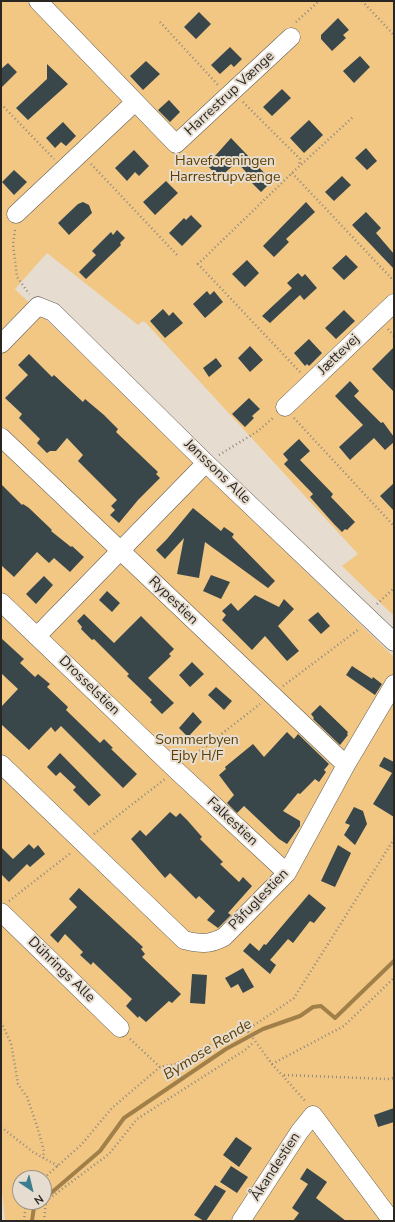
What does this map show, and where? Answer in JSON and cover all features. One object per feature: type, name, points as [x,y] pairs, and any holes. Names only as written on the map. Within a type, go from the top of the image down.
[{"type":"street","name":"Harrestrup Vænge","points":[[38,1],[176,144],[291,37]]},
{"type":"street","points":[[16,214],[135,102]]},
{"type":"street","name":"Jættevej","points":[[285,407],[394,303]]},
{"type":"street","points":[[1,344],[38,306]]},
{"type":"street","name":"Jønssons Alle","points":[[38,306],[53,312],[364,615],[394,642]]},
{"type":"street","name":"Rypestien","points":[[1,437],[346,765]]},
{"type":"street","points":[[36,636],[120,550],[208,464]]},
{"type":"street","name":"Drosselstien","points":[[1,602],[176,770]]},
{"type":"street","name":"Påfuglestien","points":[[1,764],[184,940],[202,944],[212,943],[224,937],[287,873],[346,765],[394,684]]},
{"type":"street","name":"Falkestien","points":[[176,770],[287,873]]},
{"type":"street","name":"Dührings Alle","points":[[1,912],[120,1028]]},
{"type":"street","points":[[313,1115],[392,1221]]},
{"type":"street","name":"Åkandestien","points":[[241,1221],[300,1131],[313,1115]]},
{"type":"path","points":[[291,37],[290,28],[319,1]]},
{"type":"path","points":[[362,1],[394,35]]},
{"type":"path","points":[[160,22],[230,93],[300,159],[299,166]]},
{"type":"path","points":[[1,104],[64,169]]},
{"type":"path","points":[[310,383],[198,264],[299,166],[353,117]]},
{"type":"path","points":[[81,153],[178,256]]},
{"type":"path","points":[[292,173],[394,281]]},
{"type":"path","points":[[16,214],[13,244],[17,277],[38,306]]},
{"type":"path","points":[[208,464],[220,454],[258,431],[285,407],[394,526]]},
{"type":"path","points":[[364,615],[394,588]]},
{"type":"path","points":[[247,1030],[294,998],[394,839]]},
{"type":"path","points":[[272,1064],[344,1026],[394,978]]},
{"type":"path","points":[[1,1022],[11,1043],[18,1084],[27,1096],[37,1126],[44,1151],[43,1158]]},
{"type":"path","points":[[120,1028],[140,1050],[160,1067]]},
{"type":"path","points":[[52,1171],[81,1145],[112,1108],[160,1067],[176,1064],[240,1028],[247,1030],[254,1042],[307,1104],[308,1112],[313,1115]]},
{"type":"path","points":[[44,1221],[46,1201],[109,1154],[137,1119],[245,1050],[254,1042]]},
{"type":"path","points":[[283,1075],[394,1078]]},
{"type":"path","points":[[1,1127],[43,1158],[58,1166]]},
{"type":"path","points":[[24,1221],[25,1210]]},
{"type":"green space","points":[[1,1],[394,1],[394,616],[342,566],[358,554],[146,323],[143,321],[138,325],[47,253],[15,289],[394,657],[394,1221],[5,1221],[1,1180]]},
{"type":"building","points":[[199,12],[211,24],[196,39],[184,27]]},
{"type":"building","points":[[338,18],[349,30],[343,35],[346,38],[332,51],[321,39],[321,35]]},
{"type":"building","points":[[230,47],[242,59],[234,67],[231,64],[220,74],[211,65]]},
{"type":"building","points":[[360,56],[370,67],[354,83],[343,71]]},
{"type":"building","points":[[146,61],[160,74],[143,90],[130,76]]},
{"type":"building","points":[[8,63],[17,72],[1,88],[1,69]]},
{"type":"building","points":[[47,64],[68,84],[28,120],[16,108],[47,79]]},
{"type":"building","points":[[282,89],[291,98],[272,116],[263,107]]},
{"type":"building","points":[[169,100],[180,112],[170,122],[158,110]]},
{"type":"building","points":[[309,120],[323,135],[304,153],[290,138]]},
{"type":"building","points":[[63,122],[76,136],[66,146],[61,142],[55,148],[46,138]]},
{"type":"building","points":[[231,138],[272,181],[261,192],[252,183],[254,181],[237,162],[219,178],[207,165]]},
{"type":"building","points":[[366,148],[377,161],[367,170],[355,158]]},
{"type":"building","points":[[134,150],[149,166],[139,176],[135,172],[127,181],[115,168]]},
{"type":"building","points":[[14,170],[27,182],[14,195],[2,182]]},
{"type":"building","points":[[342,176],[351,185],[334,201],[325,192]]},
{"type":"building","points":[[166,181],[178,193],[155,215],[143,202]]},
{"type":"building","points":[[83,202],[89,205],[92,213],[69,235],[58,223],[78,204]]},
{"type":"building","points":[[306,202],[315,212],[286,239],[289,242],[274,257],[263,246]]},
{"type":"building","points":[[366,212],[381,228],[376,233],[394,254],[394,269],[352,225]]},
{"type":"building","points":[[191,215],[202,226],[182,246],[169,233],[184,218],[186,220]]},
{"type":"building","points":[[117,230],[125,238],[120,243],[121,245],[86,279],[79,272],[96,255],[92,251],[111,232],[113,235]]},
{"type":"building","points":[[346,255],[358,267],[344,280],[332,268]]},
{"type":"building","points":[[247,260],[259,273],[245,287],[232,274]]},
{"type":"building","points":[[298,273],[302,277],[305,274],[317,288],[304,300],[300,295],[270,323],[262,316],[292,288],[287,283]]},
{"type":"building","points":[[207,291],[210,295],[214,291],[223,302],[205,318],[193,304]]},
{"type":"building","points":[[163,309],[169,316],[173,312],[183,323],[165,338],[150,321]]},
{"type":"building","points":[[344,310],[355,321],[336,339],[325,328]]},
{"type":"building","points":[[309,339],[322,353],[309,366],[307,364],[305,366],[294,353]]},
{"type":"building","points":[[250,346],[263,360],[250,372],[238,358]]},
{"type":"building","points":[[394,347],[394,392],[372,369]]},
{"type":"building","points":[[29,354],[52,377],[54,375],[83,402],[85,399],[104,415],[118,429],[116,432],[158,472],[156,474],[160,478],[138,500],[119,523],[110,515],[115,510],[111,506],[117,500],[78,461],[83,455],[67,438],[56,451],[50,451],[47,453],[37,443],[40,439],[19,418],[22,414],[5,398],[28,375],[18,365]]},
{"type":"building","points":[[216,358],[222,366],[209,377],[203,368]]},
{"type":"building","points":[[350,381],[359,391],[354,396],[381,423],[383,422],[394,437],[394,442],[385,450],[374,438],[350,460],[339,447],[363,425],[335,396]]},
{"type":"building","points":[[249,398],[260,409],[252,416],[254,418],[245,427],[232,414]]},
{"type":"building","points":[[299,439],[310,451],[300,460],[333,494],[331,497],[355,522],[347,530],[345,529],[342,532],[333,523],[310,497],[313,494],[284,464],[288,460],[283,454]]},
{"type":"building","points":[[394,483],[394,511],[380,496]]},
{"type":"building","points":[[1,484],[22,505],[23,504],[29,508],[52,530],[51,531],[71,547],[72,546],[84,557],[70,572],[54,558],[49,563],[37,552],[14,577],[1,565]]},
{"type":"building","points":[[193,508],[221,531],[224,527],[234,534],[232,537],[275,581],[268,588],[205,542],[199,578],[177,574],[184,538],[165,559],[156,550]]},
{"type":"building","points":[[211,575],[230,582],[221,599],[203,591]]},
{"type":"building","points":[[44,576],[53,585],[36,604],[26,594]]},
{"type":"building","points":[[107,591],[120,603],[112,612],[99,600]]},
{"type":"building","points":[[255,595],[279,607],[284,599],[294,609],[278,626],[299,651],[287,661],[265,636],[252,650],[222,620],[226,615],[222,611],[231,603],[238,611]]},
{"type":"building","points":[[318,612],[330,626],[321,634],[308,620]]},
{"type":"building","points":[[84,614],[114,643],[141,616],[174,649],[169,654],[171,656],[148,678],[174,703],[162,714],[150,702],[152,700],[127,676],[129,674],[94,639],[92,640],[81,629],[82,627],[77,621]]},
{"type":"building","points":[[1,638],[24,659],[20,663],[35,677],[38,674],[50,684],[47,687],[68,707],[66,710],[100,743],[104,739],[113,748],[111,749],[137,774],[123,788],[61,726],[55,732],[51,727],[29,750],[1,724],[1,707],[18,689],[1,673]]},
{"type":"building","points":[[192,662],[204,674],[190,687],[179,675]]},
{"type":"building","points":[[352,666],[372,679],[373,677],[382,684],[375,695],[346,675]]},
{"type":"building","points":[[216,687],[232,701],[224,710],[208,695]]},
{"type":"building","points":[[320,705],[348,732],[348,735],[340,745],[313,719],[314,718],[311,714]]},
{"type":"building","points":[[193,712],[202,722],[188,737],[179,728]]},
{"type":"building","points":[[287,732],[294,739],[298,734],[329,764],[324,770],[326,772],[319,782],[315,779],[300,794],[298,793],[283,811],[300,821],[300,826],[287,844],[279,839],[244,806],[237,813],[227,803],[234,795],[219,775],[226,769],[225,767],[253,744],[264,757]]},
{"type":"building","points":[[60,753],[101,795],[89,806],[73,790],[76,787],[60,772],[56,776],[47,767]]},
{"type":"building","points":[[384,757],[394,762],[394,817],[373,804],[392,773],[379,766]]},
{"type":"building","points":[[354,807],[363,811],[367,824],[355,845],[344,835],[350,825],[345,823]]},
{"type":"building","points":[[170,812],[176,817],[180,813],[202,837],[200,839],[223,862],[220,864],[239,882],[243,877],[252,886],[228,913],[231,915],[218,928],[207,920],[215,911],[199,896],[196,899],[170,873],[165,878],[131,839],[140,830],[146,836]]},
{"type":"building","points":[[29,844],[34,849],[38,845],[45,854],[30,867],[27,864],[9,882],[1,874],[1,847],[13,859]]},
{"type":"building","points":[[338,845],[351,853],[335,887],[321,881]]},
{"type":"building","points":[[79,888],[143,947],[141,949],[145,954],[142,957],[181,994],[172,1003],[169,1001],[146,1022],[139,1016],[138,1018],[126,1006],[132,999],[93,962],[91,965],[80,955],[83,952],[65,934],[58,943],[50,935],[77,907],[69,899]]},
{"type":"building","points":[[309,894],[326,908],[314,923],[310,921],[293,943],[288,939],[270,960],[276,965],[270,974],[243,951],[250,943],[259,951],[264,944],[266,945]]},
{"type":"building","points":[[243,968],[254,987],[243,993],[238,984],[231,988],[225,978]]},
{"type":"building","points":[[192,974],[207,975],[205,1004],[190,1003]]},
{"type":"building","points":[[394,1108],[394,1122],[378,1127],[374,1115]]},
{"type":"building","points":[[236,1137],[252,1148],[239,1167],[223,1155]]},
{"type":"building","points":[[231,1166],[248,1177],[237,1193],[220,1182]]},
{"type":"building","points":[[307,1168],[327,1182],[316,1198],[346,1221],[293,1221],[299,1213],[292,1208],[308,1184],[300,1179]]},
{"type":"building","points":[[215,1185],[226,1191],[206,1221],[204,1221],[194,1215]]},
{"type":"waterway","name":"Bymose Rende","points":[[52,1192],[100,1151],[124,1118],[226,1049],[263,1029],[300,1016],[313,1007],[321,1006],[335,1018],[394,961]]},
{"type":"waterway","name":"Bymose Rende","points":[[32,1221],[34,1210]]},
{"type":"park label","name":"Haveforeningen Harrestrupvænge","points":[[225,170]]},
{"type":"park label","name":"Sommerbyen Ejby H/F","points":[[197,750]]}]
